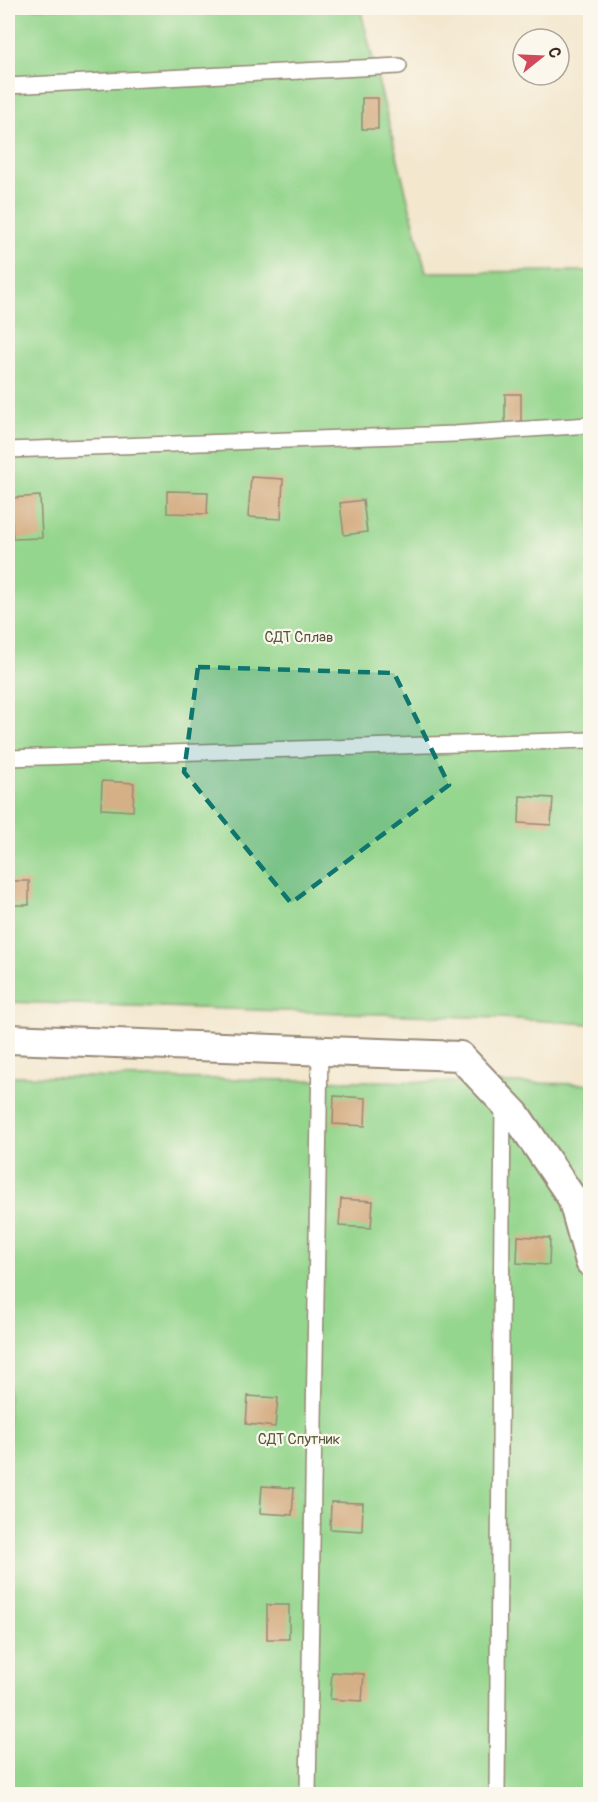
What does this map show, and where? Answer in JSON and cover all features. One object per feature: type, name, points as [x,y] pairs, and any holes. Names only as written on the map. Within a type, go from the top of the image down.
[{"type":"street","points":[[8,1039],[460,1056],[516,1115],[572,1198],[591,1262]]},
{"type":"lane","points":[[8,86],[399,66]]},
{"type":"lane","points":[[8,450],[454,434],[591,425]]},
{"type":"lane","points":[[8,758],[591,740]]},
{"type":"lane","points":[[308,1794],[320,1051]]},
{"type":"lane","points":[[497,1794],[503,1101]]},
{"type":"highlighted area","points":[[198,667],[394,673],[449,785],[291,903],[184,772]]},
{"type":"green space","name":"СДТ Сплав","points":[[8,8],[360,8],[426,272],[590,271],[590,1024],[501,1018],[8,1002]]},
{"type":"green space","name":"СДТ Спутник","points":[[8,1076],[590,1084],[590,1794],[8,1794]]},
{"type":"building","points":[[362,98],[378,98],[378,129],[362,129]]},
{"type":"building","points":[[505,394],[521,394],[521,426],[505,426]]},
{"type":"building","points":[[251,477],[283,479],[281,519],[248,517]]},
{"type":"building","points":[[167,491],[208,492],[207,514],[167,513]]},
{"type":"building","points":[[40,496],[42,538],[13,539],[10,498]]},
{"type":"building","points":[[363,500],[367,532],[344,535],[340,503]]},
{"type":"building","points":[[102,781],[134,783],[133,811],[101,809]]},
{"type":"building","points":[[520,796],[553,798],[551,825],[519,823]]},
{"type":"building","points":[[8,881],[29,881],[29,905],[8,905]]},
{"type":"building","points":[[334,1096],[366,1098],[365,1126],[333,1124]]},
{"type":"building","points":[[341,1199],[373,1201],[371,1228],[339,1226]]},
{"type":"building","points":[[518,1236],[550,1238],[549,1265],[517,1263]]},
{"type":"building","points":[[248,1396],[278,1398],[275,1427],[246,1424]]},
{"type":"building","points":[[262,1486],[294,1488],[292,1515],[260,1513]]},
{"type":"building","points":[[331,1502],[363,1503],[362,1531],[330,1529]]},
{"type":"building","points":[[267,1605],[289,1605],[289,1639],[267,1639]]},
{"type":"building","points":[[332,1672],[364,1674],[362,1701],[330,1699]]}]
